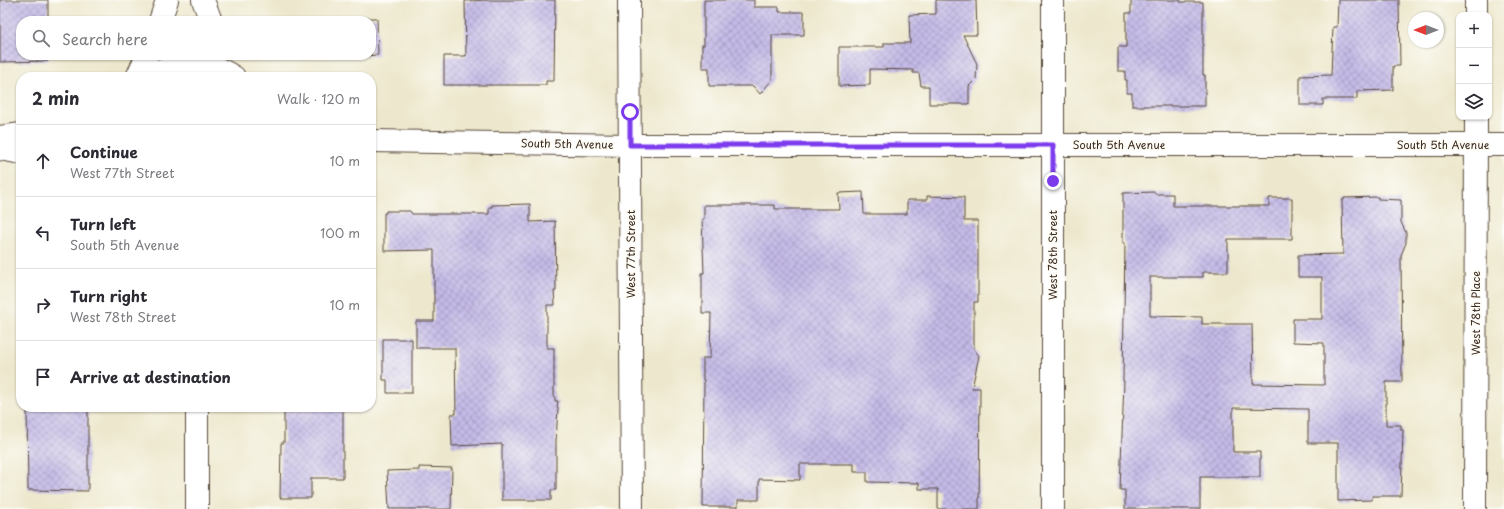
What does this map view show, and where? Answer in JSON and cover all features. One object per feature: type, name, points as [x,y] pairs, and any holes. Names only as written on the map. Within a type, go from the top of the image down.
[{"type":"street","points":[[162,16],[167,0]]},
{"type":"street","points":[[203,0],[209,16]]},
{"type":"street","name":"West 77th Street","points":[[629,0],[632,509]]},
{"type":"street","name":"West 78th Street","points":[[1053,0],[1053,509]]},
{"type":"street","points":[[1476,0],[1476,12]]},
{"type":"street","points":[[139,72],[145,60]]},
{"type":"street","points":[[230,60],[236,72]]},
{"type":"street","points":[[155,72],[173,65],[198,63],[222,69],[226,72]]},
{"type":"street","name":"West 78th Place","points":[[1475,509],[1476,120]]},
{"type":"street","points":[[0,137],[16,135]]},
{"type":"street","name":"South 5th Avenue","points":[[376,142],[630,145],[1504,145]]},
{"type":"street","points":[[0,149],[16,152]]},
{"type":"street","points":[[197,412],[197,509]]},
{"type":"building","points":[[0,0],[48,0],[48,16],[16,16],[16,60],[48,61],[0,62]]},
{"type":"building","points":[[555,0],[554,81],[546,81],[546,85],[444,85],[444,56],[466,56],[465,1]]},
{"type":"building","points":[[704,0],[754,0],[754,7],[779,7],[779,12],[804,12],[804,35],[772,35],[772,80],[760,94],[753,86],[709,86],[709,68],[702,68],[702,45],[704,45]]},
{"type":"building","points":[[936,0],[976,0],[977,35],[963,35],[977,64],[976,79],[969,86],[969,104],[929,104],[929,86],[921,86],[919,73],[913,73],[913,70],[870,69],[870,85],[839,86],[839,47],[884,47],[884,43],[910,43],[909,15],[936,14]]},
{"type":"building","points":[[1131,0],[1180,0],[1180,2],[1203,2],[1203,75],[1205,75],[1205,106],[1132,106],[1132,93],[1127,93],[1125,71],[1118,71],[1118,47],[1126,47],[1126,13],[1131,13]]},
{"type":"building","points":[[1338,0],[1399,0],[1400,66],[1393,66],[1393,90],[1357,91],[1357,99],[1323,99],[1323,105],[1300,105],[1300,76],[1331,75],[1333,27],[1337,27]]},
{"type":"building","points":[[376,18],[377,18],[378,55],[376,55]]},
{"type":"building","points":[[863,192],[864,214],[907,214],[907,200],[927,200],[927,196],[964,197],[964,221],[978,221],[978,302],[974,302],[974,349],[979,356],[972,388],[980,388],[979,509],[938,509],[938,489],[919,489],[919,483],[867,482],[867,472],[854,472],[854,464],[800,464],[800,480],[759,479],[759,500],[738,500],[738,507],[703,507],[703,358],[710,358],[711,313],[702,313],[702,273],[704,273],[702,219],[704,219],[704,205],[775,205],[775,209],[839,209],[838,193]]},
{"type":"building","points":[[1155,192],[1155,194],[1173,194],[1173,206],[1269,206],[1269,198],[1292,198],[1292,239],[1228,239],[1228,272],[1203,272],[1203,277],[1150,277],[1150,316],[1202,317],[1202,324],[1252,324],[1253,384],[1324,385],[1324,343],[1293,342],[1293,319],[1322,319],[1322,277],[1298,277],[1298,255],[1343,254],[1342,200],[1344,200],[1344,198],[1378,197],[1378,199],[1401,200],[1401,222],[1406,233],[1406,243],[1401,255],[1402,382],[1386,382],[1386,425],[1401,425],[1401,430],[1403,430],[1401,496],[1372,496],[1372,500],[1338,501],[1338,443],[1308,443],[1308,409],[1233,408],[1233,452],[1260,452],[1260,477],[1200,477],[1200,509],[1125,509],[1125,490],[1120,490],[1124,381],[1125,243],[1123,243],[1123,193]]},
{"type":"building","points":[[530,204],[530,222],[555,221],[556,291],[554,291],[555,305],[547,305],[547,348],[554,348],[554,396],[555,401],[558,401],[556,490],[551,490],[551,500],[502,500],[502,444],[452,446],[451,414],[456,414],[455,348],[416,348],[416,321],[434,321],[434,250],[384,251],[384,213],[386,213],[386,211],[410,211],[412,214],[489,214],[489,207],[492,207],[492,205]]},
{"type":"building","points":[[383,339],[412,339],[412,393],[387,393],[387,380],[383,380]]},
{"type":"building","points":[[27,412],[88,412],[88,491],[28,490]]},
{"type":"building","points":[[284,412],[343,412],[343,478],[311,478],[311,498],[280,498],[281,443],[284,443]]},
{"type":"building","points":[[419,467],[452,468],[451,509],[389,509],[387,471],[419,470]]},
{"type":"route","points":[[630,112],[630,145],[1053,145],[1053,181]]}]
